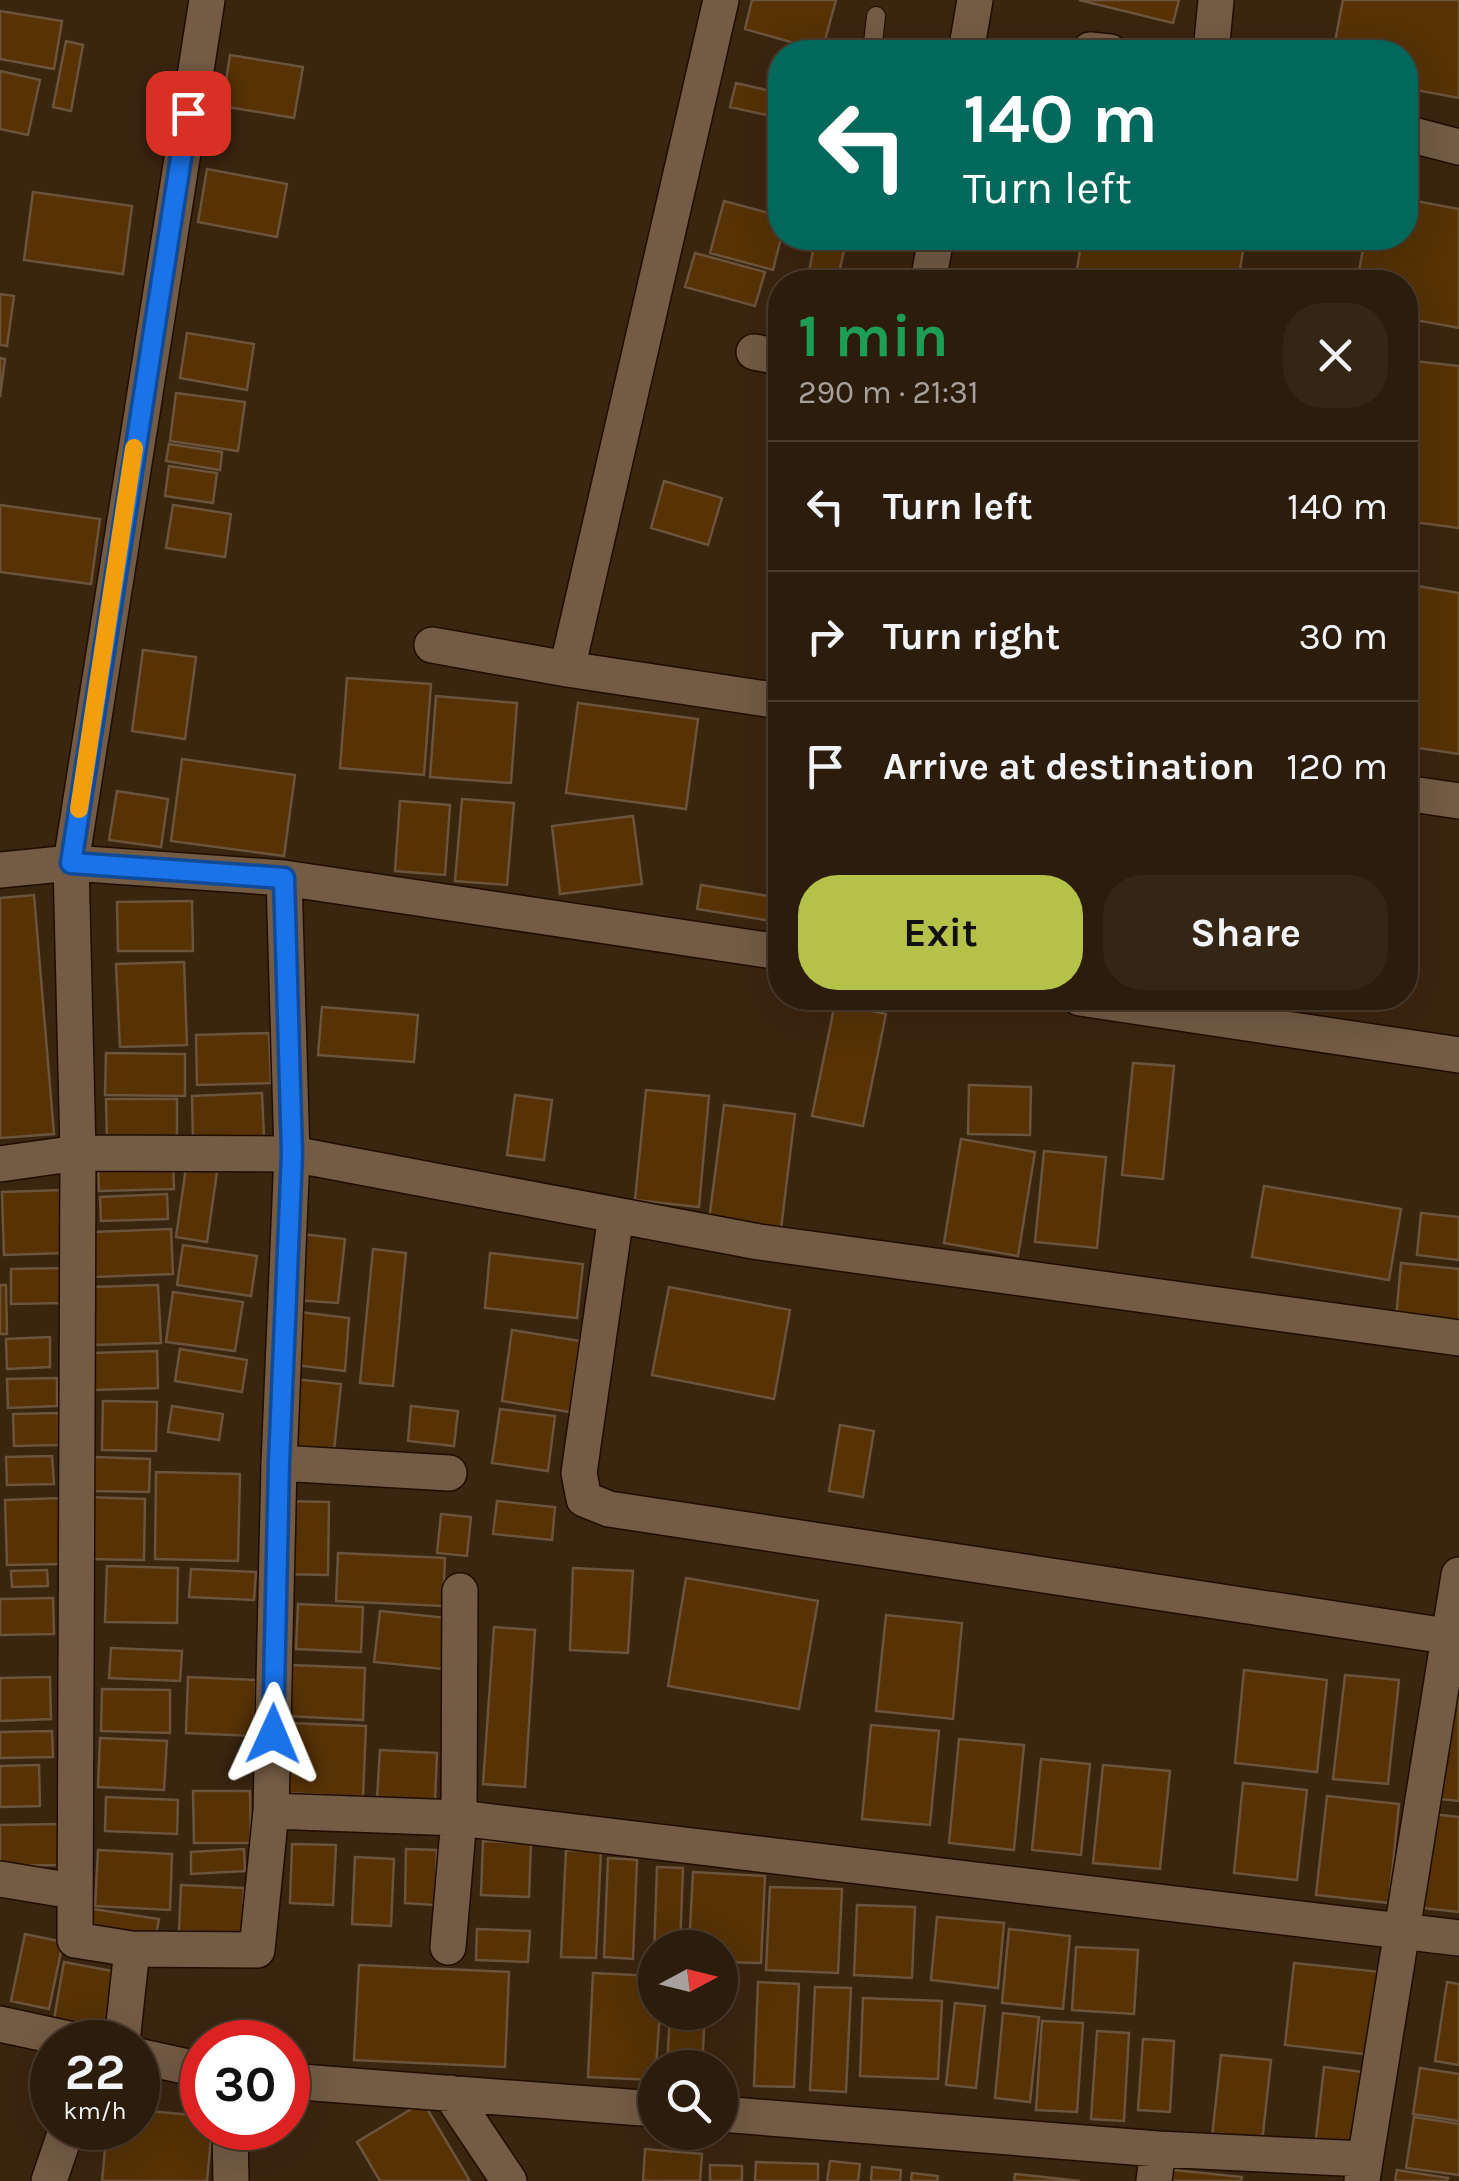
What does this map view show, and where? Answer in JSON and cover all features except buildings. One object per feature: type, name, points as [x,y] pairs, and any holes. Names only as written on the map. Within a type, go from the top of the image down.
[{"type":"street","points":[[206,0],[71,863],[78,1152],[75,1940],[132,1949],[257,1950],[271,1812],[279,1463],[292,1154],[284,878]]},
{"type":"street","points":[[567,669],[721,0]]},
{"type":"street","points":[[968,40],[975,0]]},
{"type":"street","points":[[1211,40],[1216,0]]},
{"type":"street","points":[[1418,136],[1459,147]]},
{"type":"street","points":[[432,646],[768,699]]},
{"type":"street","points":[[1418,795],[1459,801]]},
{"type":"street","points":[[0,870],[71,863],[284,878],[768,950]]},
{"type":"street","points":[[1160,1010],[1459,1055]]},
{"type":"street","points":[[0,1164],[78,1152],[292,1154],[759,1242],[1459,1338]]},
{"type":"street","points":[[616,1215],[579,1473],[584,1499],[609,1509],[1454,1637]]},
{"type":"street","points":[[279,1463],[449,1472]]},
{"type":"street","points":[[738,2116],[1156,2165],[1364,2170],[1454,1637],[1459,1575]]},
{"type":"street","points":[[448,1946],[459,1818],[460,1591]]},
{"type":"street","points":[[271,1812],[459,1818],[1459,1938]]},
{"type":"street","points":[[0,1880],[73,1891]]},
{"type":"street","points":[[124,2020],[132,1949]]},
{"type":"street","points":[[0,2024],[30,2031]]},
{"type":"street","points":[[310,2083],[638,2108]]},
{"type":"street","points":[[450,2093],[509,2181]]},
{"type":"street","points":[[49,2181],[60,2150]]},
{"type":"street","points":[[230,2150],[231,2181]]},
{"type":"lane","points":[[873,40],[876,16]]},
{"type":"slow traffic","points":[[79,809],[134,448]]},
{"type":"route","points":[[188,113],[71,863],[284,878],[292,1154],[273,1734]]}]
